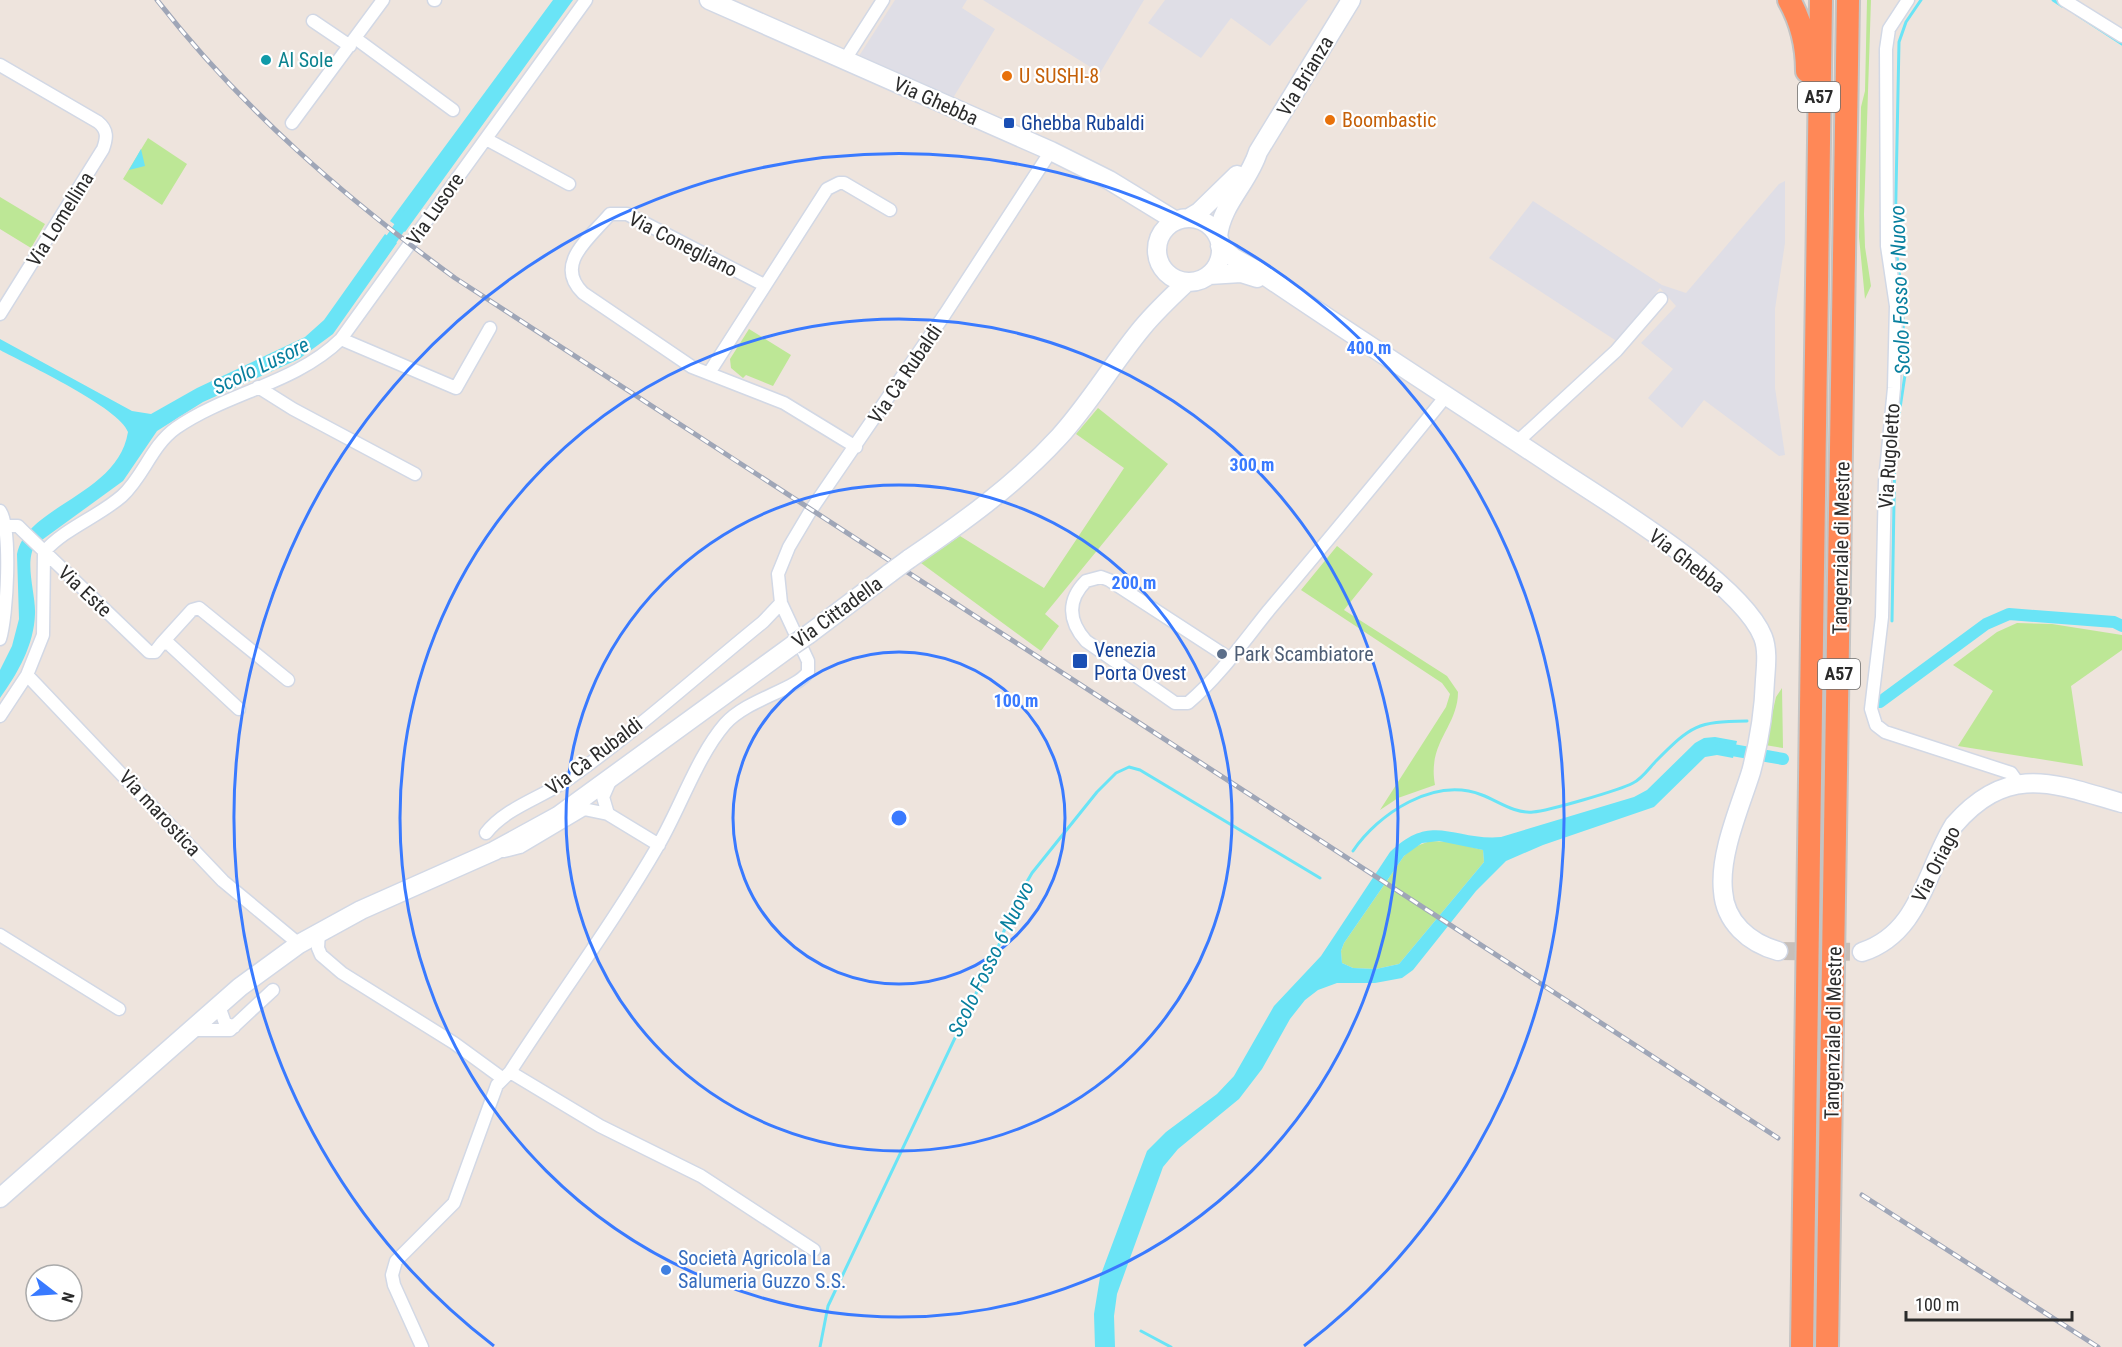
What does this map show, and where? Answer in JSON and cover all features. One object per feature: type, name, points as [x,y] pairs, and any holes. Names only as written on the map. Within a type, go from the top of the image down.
[{"type":"highway","name":"Tangenziale di Mestre","points":[[1802,1347],[1821,0]]},
{"type":"highway","name":"Tangenziale di Mestre","points":[[1827,1347],[1848,0]]},
{"type":"highway","name":"A57","points":[[1792,5],[1800,19],[1807,55],[1806,155],[1818,194]]},
{"type":"main road","name":"Via Ghebba","points":[[709,0],[1051,151],[1182,219]]},
{"type":"main road","name":"Via Brianza","points":[[1182,219],[1199,213],[1228,186],[1258,152],[1351,0]]},
{"type":"main road","name":"Via Brianza","points":[[1219,241],[1219,223],[1254,164],[1258,152]]},
{"type":"main road","name":"Via Ghebba","points":[[1125,189],[1152,219],[1158,241]]},
{"type":"main road","points":[[1182,219],[1207,225],[1219,241],[1218,262],[1209,275],[1187,282],[1177,280],[1161,266],[1158,241],[1166,229],[1182,219]]},
{"type":"main road","name":"Via Ghebba","points":[[1219,241],[1234,258],[1258,271],[1277,286],[1646,528],[1711,577],[1744,609],[1764,638],[1767,657],[1760,735],[1731,836],[1724,871],[1723,891],[1727,910],[1737,926],[1760,945],[1779,951]]},
{"type":"main road","name":"Via Cittadella","points":[[1140,330],[1158,289],[1161,266]]},
{"type":"main road","name":"Via Ghebba","points":[[1209,275],[1241,273],[1277,286]]},
{"type":"main road","name":"Via Cittadella","points":[[0,1198],[240,987],[299,944],[494,851],[558,816],[975,512],[1041,455],[1099,389],[1140,330],[1169,297],[1187,282]]},
{"type":"main road","name":"Via Oriago","points":[[1862,952],[1878,947],[1902,927],[1945,840],[1966,811],[1990,794],[2018,783],[2052,785],[2122,803]]},
{"type":"street","points":[[292,123],[382,0]]},
{"type":"street","name":"Via Lusore","points":[[41,549],[124,494],[152,453],[176,428],[258,387],[312,364],[341,339],[586,0]]},
{"type":"street","points":[[844,61],[883,0]]},
{"type":"street","name":"Via Rugoletto","points":[[1908,0],[1889,29],[1886,49],[1887,246],[1896,306],[1894,388],[1884,481],[1882,617],[1871,709],[1876,725],[1885,732],[2011,773],[2018,783]]},
{"type":"street","points":[[2064,0],[2122,36]]},
{"type":"street","points":[[313,21],[352,42],[453,110]]},
{"type":"street","name":"Via Lomellina","points":[[0,65],[98,122],[104,127],[106,135],[104,149],[0,315]]},
{"type":"street","points":[[486,139],[569,184]]},
{"type":"street","name":"Via Cà Rubaldi","points":[[422,1347],[394,1285],[392,1269],[400,1255],[441,1219],[454,1203],[486,1110],[506,1075],[659,844],[712,742],[724,724],[741,708],[797,682],[808,672],[808,661],[781,603],[778,574],[789,547],[811,510],[856,447],[1051,151]]},
{"type":"street","points":[[709,373],[827,189],[832,185],[844,183],[890,210]]},
{"type":"street","name":"Via Conegliano","points":[[764,285],[622,212],[610,214],[573,259],[571,279],[583,292],[692,367],[784,403],[856,447]]},
{"type":"street","points":[[1517,442],[1616,351],[1661,299]]},
{"type":"street","points":[[341,339],[456,388],[490,328]]},
{"type":"street","points":[[258,387],[293,409],[416,474]]},
{"type":"street","points":[[1226,661],[1109,580],[1101,578],[1086,581],[1075,596],[1071,615],[1078,632],[1086,641],[1175,703],[1188,703],[1226,661],[1446,396]]},
{"type":"street","points":[[0,511],[7,526],[7,603],[0,639]]},
{"type":"street","name":"Via Este","points":[[7,526],[18,526],[150,652],[155,652],[162,644],[169,644],[239,709]]},
{"type":"street","points":[[0,716],[27,675],[39,650],[45,620],[41,549]]},
{"type":"street","name":"Via Cà Rubaldi","points":[[486,832],[498,820],[555,789],[586,766],[763,622],[781,603]]},
{"type":"street","points":[[162,644],[192,610],[200,608],[288,680]]},
{"type":"street","name":"Via marostica","points":[[27,675],[223,881],[299,944]]},
{"type":"street","name":"Via Cà Rubaldi","points":[[608,814],[603,797],[612,778]]},
{"type":"street","name":"Via Cà Rubaldi","points":[[494,851],[508,851],[520,847],[582,810],[608,814],[659,844]]},
{"type":"street","points":[[320,932],[318,948],[326,961],[506,1075],[600,1126],[701,1176],[814,1250]]},
{"type":"street","points":[[0,935],[118,1009]]},
{"type":"street","points":[[191,1030],[225,1031],[234,1027],[273,990]]},
{"type":"street","points":[[219,1006],[225,1023],[234,1027]]},
{"type":"shaded area","points":[[895,0],[967,0],[962,8],[995,29],[953,98],[859,56]]},
{"type":"shaded area","points":[[983,0],[1144,0],[1100,73]]},
{"type":"shaded area","points":[[1165,0],[1308,0],[1270,46],[1231,18],[1201,58],[1148,23]]},
{"type":"shaded area","points":[[1785,181],[1785,243],[1775,309],[1775,388],[1785,455],[1779,456],[1704,400],[1682,428],[1648,398],[1673,369],[1641,343],[1676,306],[1660,288],[1618,342],[1489,258],[1533,201],[1662,285],[1686,293],[1779,184]]},
{"type":"green space","points":[[1867,0],[1871,0],[1864,214],[1865,247],[1871,286],[1865,299],[1859,237],[1861,107],[1865,91]]},
{"type":"green space","points":[[148,138],[187,164],[162,205],[123,179]]},
{"type":"green space","points":[[0,197],[45,224],[31,248],[0,229]]},
{"type":"green space","points":[[749,329],[791,355],[773,386],[746,375],[743,378],[731,368],[730,359]]},
{"type":"green space","points":[[1098,408],[1168,464],[1045,614],[1059,626],[1041,651],[921,563],[960,536],[1044,588],[1124,468],[1076,434]]},
{"type":"green space","points":[[1337,546],[1373,574],[1344,610],[1447,676],[1458,692],[1457,704],[1435,757],[1435,785],[1398,798],[1380,810],[1446,707],[1450,694],[1442,683],[1301,590]]},
{"type":"green space","points":[[2017,623],[2052,624],[2122,635],[2122,650],[2071,686],[2083,766],[1958,746],[1993,691],[1953,665],[1997,632]]},
{"type":"green space","points":[[1782,688],[1783,748],[1765,745],[1776,697]]},
{"type":"green space","points":[[1430,841],[1451,842],[1483,850],[1484,862],[1399,964],[1376,969],[1353,968],[1342,963],[1341,951],[1344,943],[1404,856],[1414,847]]},
{"type":"water","points":[[553,0],[573,0],[405,232],[390,221]]},
{"type":"water","points":[[141,149],[145,166],[129,170]]},
{"type":"water","points":[[385,234],[397,243],[333,334],[299,359],[203,402],[157,431],[123,481],[35,545],[30,561],[35,606],[32,637],[19,669],[0,698],[0,670],[12,646],[19,619],[17,554],[24,537],[37,523],[108,471],[121,453],[128,432],[121,422],[91,399],[0,350],[0,339],[132,411],[151,414],[197,388],[305,337],[324,320]]},
{"type":"water","points":[[1715,737],[1737,741],[1733,758],[1717,755],[1705,757],[1654,807],[1543,845],[1506,861],[1476,891],[1413,970],[1402,978],[1375,983],[1337,983],[1318,990],[1305,1000],[1290,1019],[1262,1069],[1239,1099],[1178,1149],[1163,1167],[1117,1294],[1114,1316],[1115,1347],[1095,1347],[1094,1314],[1100,1277],[1147,1151],[1166,1132],[1217,1094],[1234,1076],[1274,1006],[1321,956],[1390,852],[1418,833],[1431,830],[1501,837],[1634,797],[1647,790],[1695,743],[1704,738]],"holes":[[[1439,841],[1483,850],[1484,862],[1399,964],[1376,969],[1353,968],[1342,963],[1341,951],[1344,943],[1404,856],[1422,843]]]},
{"type":"waterway","name":"Scolo Fosso 6 Nuovo","points":[[1892,621],[1895,441],[1905,375],[1902,293],[1895,241],[1899,42],[1906,22],[1921,0]]},
{"type":"waterway","name":"Scolo Fosso 6 Nuovo","points":[[2053,0],[2062,6]]},
{"type":"waterway","name":"Scolo Fosso 6 Nuovo","points":[[2076,14],[2122,44]]},
{"type":"waterway","name":"Scolo Lusore","points":[[382,253],[408,215]]},
{"type":"waterway","points":[[1880,702],[1986,624],[2009,614],[2114,622],[2122,626]]},
{"type":"waterway","name":"Scolo Fosso 6 Nuovo","points":[[1353,851],[1364,837],[1392,812],[1427,795],[1464,790],[1520,811],[1533,812],[1553,808],[1584,800],[1636,781],[1678,740],[1696,728],[1716,723],[1747,721]]},
{"type":"waterway","points":[[1721,748],[1783,759]]},
{"type":"waterway","name":"Scolo Fosso 6 Nuovo","points":[[820,1347],[828,1306],[999,945],[1013,906],[1032,873],[1097,792],[1116,773],[1129,767],[1140,770],[1320,878]]},
{"type":"waterway","points":[[1141,1331],[1171,1347]]},
{"type":"tunnel","points":[[1778,951],[1862,952]]},
{"type":"railway","points":[[157,0],[224,78],[296,150],[374,216],[455,278],[1778,1138]]},
{"type":"railway","points":[[1862,1195],[2098,1347]]},
{"type":"place","name":"Al Sole","points":[[266,60]]},
{"type":"place","name":"U SUSHI-8","points":[[1007,76]]},
{"type":"place","name":"Boombastic","points":[[1330,120]]},
{"type":"place","name":"Ghebba Rubaldi","points":[[1009,123]]},
{"type":"place","name":"Park Scambiatore","points":[[1222,654]]},
{"type":"place","name":"Venezia Porta Ovest","points":[[1080,661]]},
{"type":"place","name":"Società Agricola La Salumeria Guzzo S.S.","points":[[666,1270]]}]
